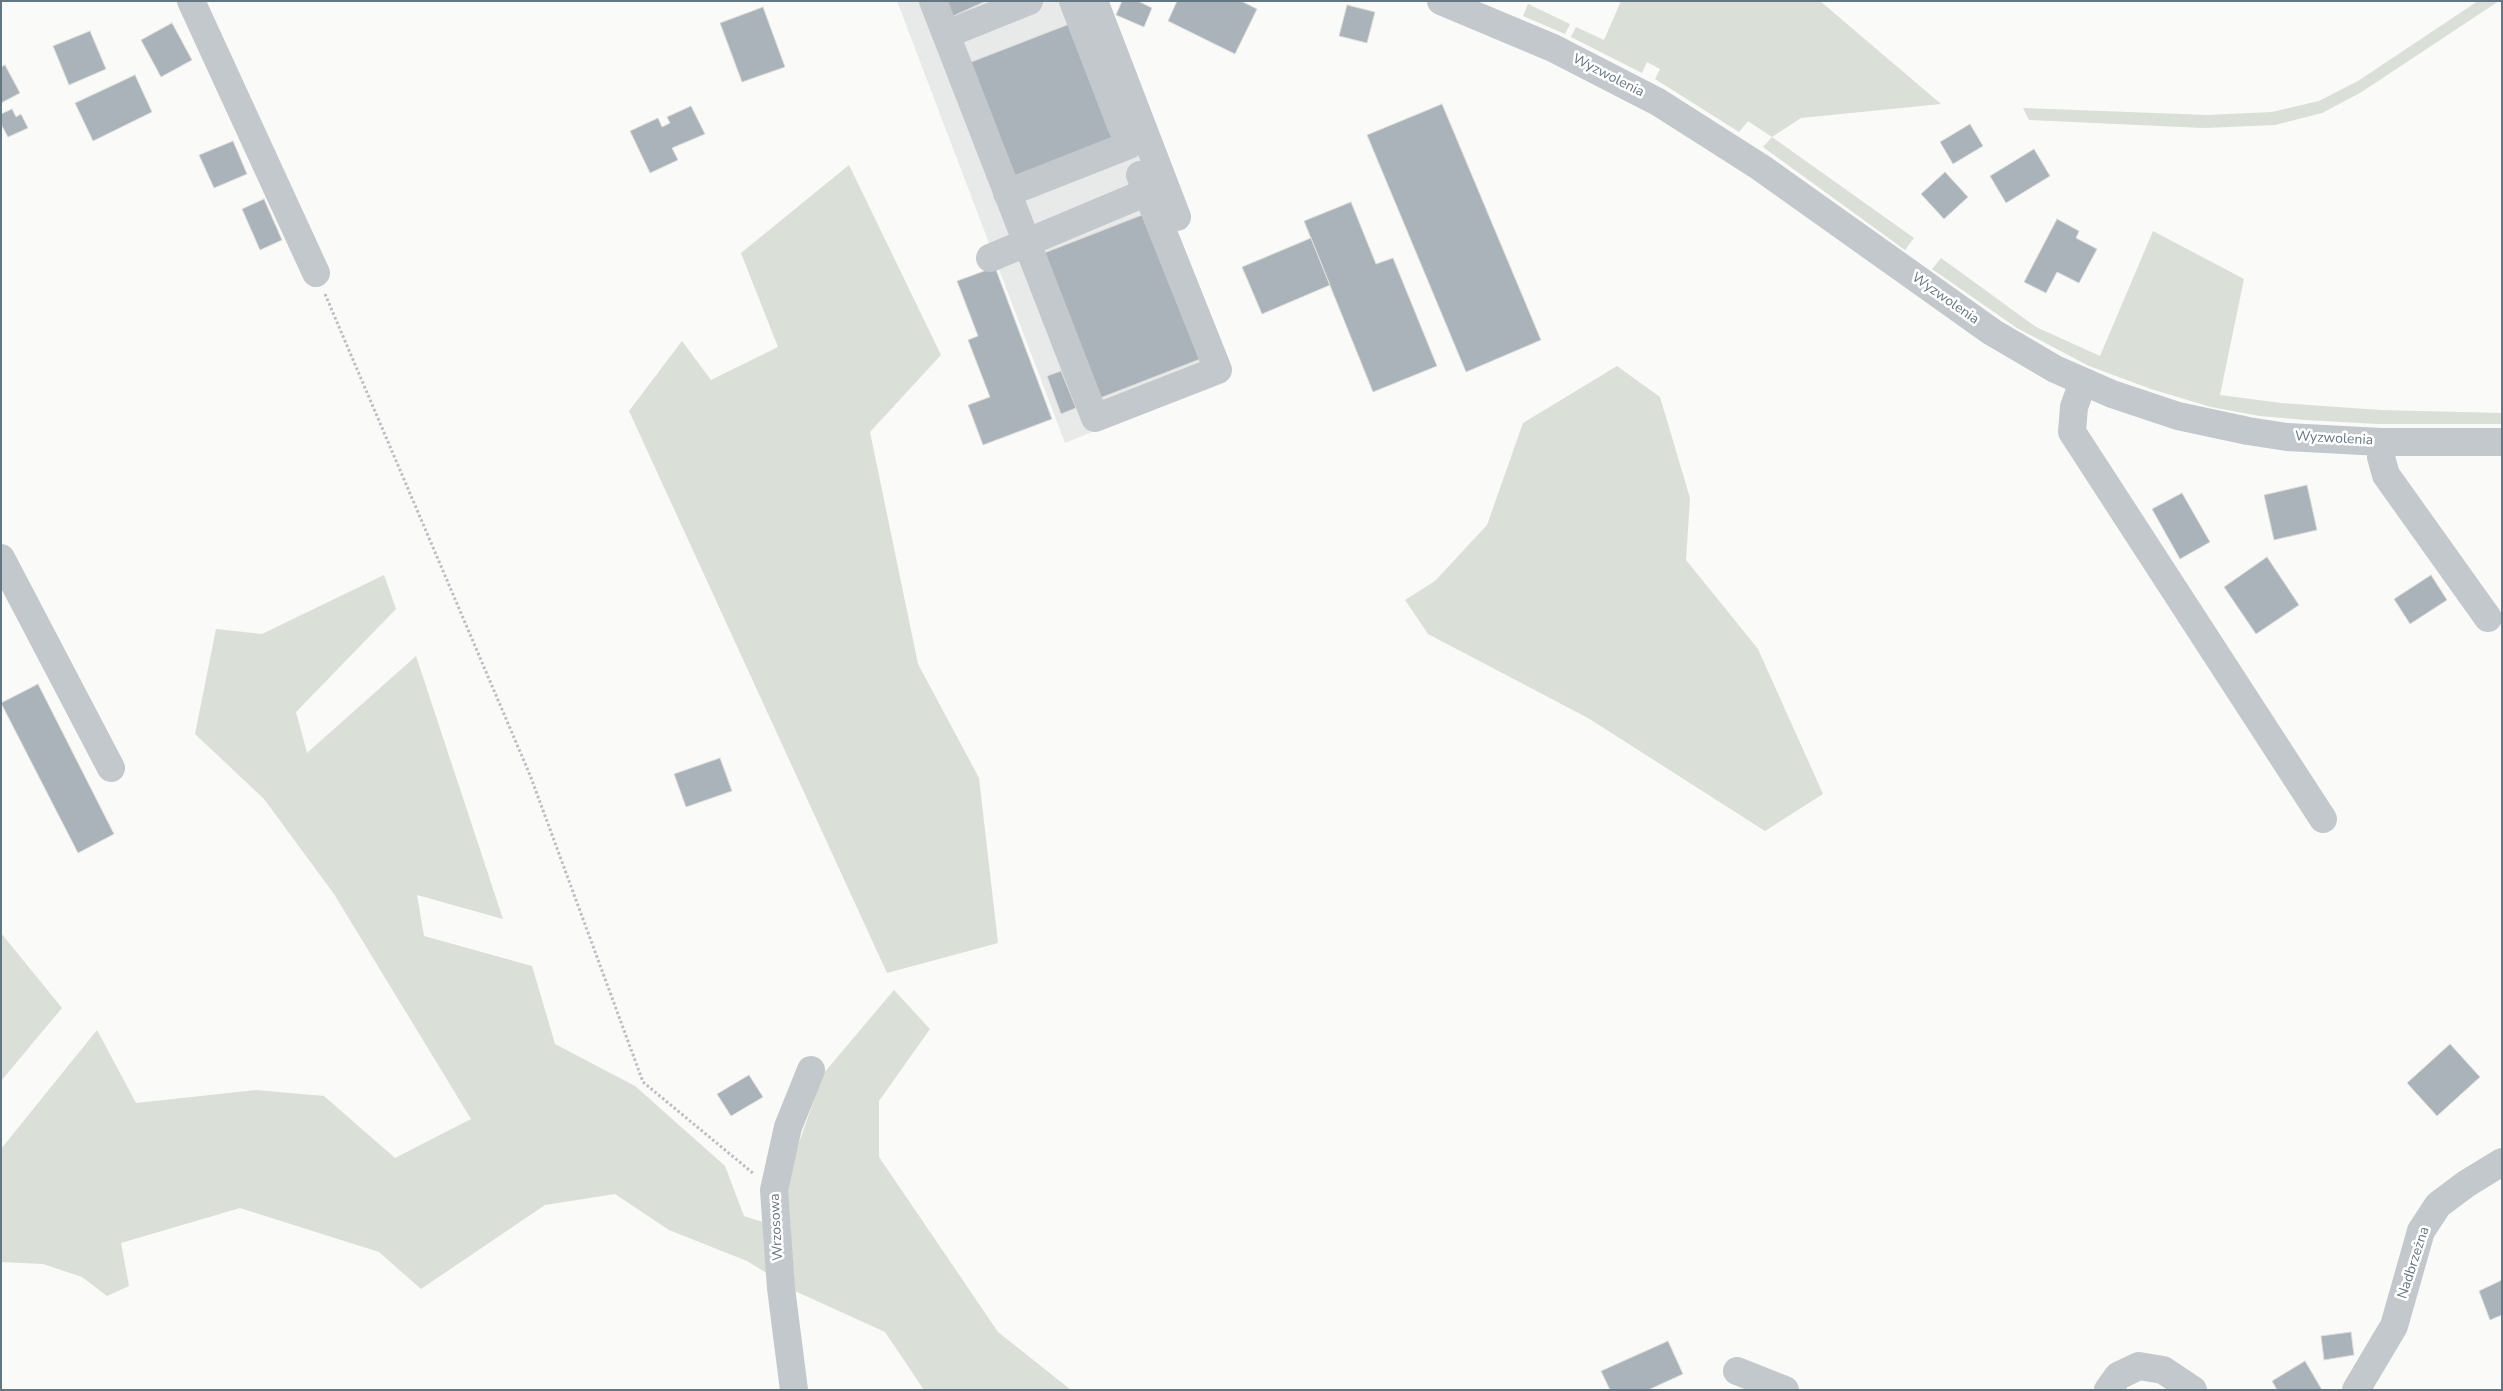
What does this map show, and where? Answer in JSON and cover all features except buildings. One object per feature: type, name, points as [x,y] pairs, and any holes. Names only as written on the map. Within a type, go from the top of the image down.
[{"type":"street","points":[[191,1],[316,273]]},
{"type":"street","points":[[934,1],[1026,243],[1096,418],[1218,370],[1073,1]]},
{"type":"street","points":[[947,34],[1029,1]]},
{"type":"street","points":[[1094,1],[1235,369]]},
{"type":"street","name":"Wyzwolenia","points":[[1441,1],[1553,48],[1624,83],[1675,112],[1760,167],[1962,312],[2026,353],[2083,382],[2142,405],[2215,425],[2287,436],[2381,442],[2502,442]]},
{"type":"street","points":[[1007,193],[1129,145]]},
{"type":"street","points":[[990,258],[1147,192]]},
{"type":"street","points":[[2083,382],[2074,407],[2072,432],[2323,819]]},
{"type":"street","points":[[2381,442],[2381,457],[2386,475],[2488,618]]},
{"type":"street","points":[[1,558],[111,768]]},
{"type":"street","name":"Wrzosowa","points":[[794,1390],[781,1288],[774,1190],[788,1127],[811,1070]]},
{"type":"street","name":"Nadbrzeżna","points":[[2356,1390],[2394,1326],[2422,1232],[2438,1206],[2473,1180],[2502,1162]]},
{"type":"street","points":[[2108,1390],[2118,1376],[2139,1366],[2163,1370],[2193,1390]]},
{"type":"street","points":[[1737,1371],[1785,1390]]},
{"type":"path","points":[[316,273],[530,775],[643,1082],[774,1190]]},
{"type":"shaded area","points":[[897,1],[1086,1],[1229,376],[1065,443]]},
{"type":"shaded area","points":[[1621,1],[1820,1],[1941,104],[1801,118],[1772,137],[1748,121],[1739,132],[1655,79],[1660,69],[1647,62],[1642,73],[1571,37],[1576,27],[1604,40]]},
{"type":"shaded area","points":[[2478,1],[2499,1],[2360,93],[2322,113],[2275,125],[2204,128],[2029,120],[2023,108],[2207,115],[2272,112],[2319,101],[2358,81]]},
{"type":"shaded area","points":[[1528,4],[1570,24],[1565,34],[1523,16]]},
{"type":"shaded area","points":[[1772,137],[1914,238],[1905,250],[1763,147]]},
{"type":"shaded area","points":[[849,165],[941,355],[870,432],[918,664],[979,778],[998,943],[887,973],[629,411],[682,341],[711,380],[778,347],[741,253]]},
{"type":"shaded area","points":[[2153,231],[2244,279],[2220,395],[2281,403],[2380,410],[2502,413],[2502,424],[2377,424],[2306,420],[2260,416],[2211,407],[2151,389],[2089,366],[2017,328],[1932,269],[1941,258],[2036,327],[2100,356]]},
{"type":"shaded area","points":[[1617,366],[1660,397],[1690,498],[1686,560],[1758,649],[1823,794],[1765,831],[1588,718],[1428,634],[1405,600],[1435,581],[1487,525],[1523,423]]},
{"type":"shaded area","points":[[384,575],[396,609],[296,712],[307,753],[416,656],[503,919],[417,895],[424,936],[532,966],[555,1044],[635,1086],[725,1166],[744,1216],[791,1231],[785,1183],[823,1074],[894,990],[930,1029],[879,1101],[879,1157],[998,1332],[1071,1390],[924,1390],[885,1332],[797,1292],[747,1261],[669,1230],[615,1194],[545,1205],[421,1289],[379,1252],[240,1208],[121,1243],[129,1286],[107,1296],[82,1277],[43,1264],[1,1262],[1,1149],[97,1030],[136,1103],[256,1090],[324,1096],[395,1158],[471,1119],[334,894],[264,799],[195,734],[216,629],[262,634]]},
{"type":"shaded area","points":[[1,933],[62,1008],[1,1081]]}]
